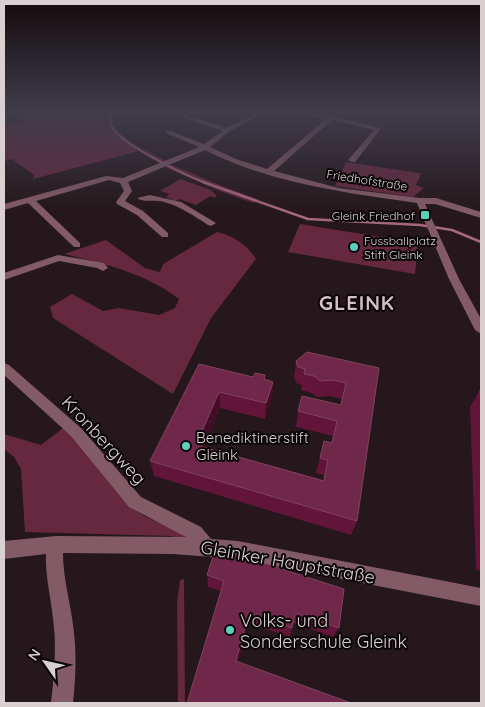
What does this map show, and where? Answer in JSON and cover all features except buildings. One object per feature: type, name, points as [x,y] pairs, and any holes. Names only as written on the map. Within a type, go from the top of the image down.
[{"type":"street","points":[[268,172],[298,146]]},
{"type":"street","points":[[352,160],[364,146]]},
{"type":"street","points":[[4,207],[109,178],[123,181],[205,147]]},
{"type":"street","name":"Friedhofstraße","points":[[205,147],[233,161],[339,190],[420,201],[454,279],[481,330]]},
{"type":"street","points":[[123,181],[128,190],[120,202],[140,213],[165,235]]},
{"type":"street","points":[[125,195],[136,195],[142,198]]},
{"type":"street","points":[[129,207],[139,202],[142,198],[150,196],[165,199],[211,223]]},
{"type":"street","points":[[30,200],[77,245]]},
{"type":"street","points":[[420,201],[436,201],[481,215]]},
{"type":"street","points":[[4,277],[58,258],[100,265],[102,268]]},
{"type":"street","name":"Kronbergweg","points":[[4,368],[76,432],[136,502],[195,533],[206,546]]},
{"type":"street","points":[[55,545],[53,559],[64,630],[65,686],[62,703]]},
{"type":"street","name":"Gleinker Hauptstraße","points":[[4,550],[23,546],[55,545],[206,546],[238,550],[481,597]]},
{"type":"shaded area","points":[[4,146],[138,146],[168,162],[162,164],[139,151],[33,179],[34,175],[12,159],[4,161]]},
{"type":"shaded area","points":[[346,162],[419,173],[421,174],[416,185],[424,188],[413,197],[335,186]]},
{"type":"shaded area","points":[[172,165],[259,200],[254,203],[222,192],[165,167]]},
{"type":"shaded area","points":[[180,179],[211,190],[216,195],[216,198],[210,196],[196,205],[179,199],[175,201],[166,197],[169,194],[160,191]]},
{"type":"shaded area","name":"Fussballplatz Stift Gleink","points":[[300,224],[418,243],[415,274],[288,252]]},
{"type":"shaded area","points":[[217,232],[239,241],[256,259],[211,318],[173,394],[53,318],[50,307],[72,294],[103,311],[119,308],[159,315],[175,308],[179,299],[152,282],[124,270],[64,254],[106,240],[145,268],[160,272],[163,264]]},
{"type":"shaded area","points":[[63,428],[134,509],[144,516],[187,535],[187,539],[170,536],[25,532],[21,469],[14,457],[4,449],[4,434],[41,445]]},
{"type":"shaded area","points":[[184,579],[185,703],[178,703],[177,604],[180,580]]},
{"type":"waterway","points":[[134,146],[184,174],[206,183]]},
{"type":"waterway","points":[[203,182],[308,219],[420,225],[452,230],[481,242]]},
{"type":"place","name":"Gleink Friedhof","points":[[425,215]]},
{"type":"place","name":"Fussballplatz Stift Gleink","points":[[354,247]]},
{"type":"place","name":"Benediktinerstift Gleink","points":[[186,446]]},
{"type":"place","name":"Volks- und Sonderschule Gleink","points":[[230,630]]},
{"type":"district","name":"GLEINK","points":[[357,302]]}]
